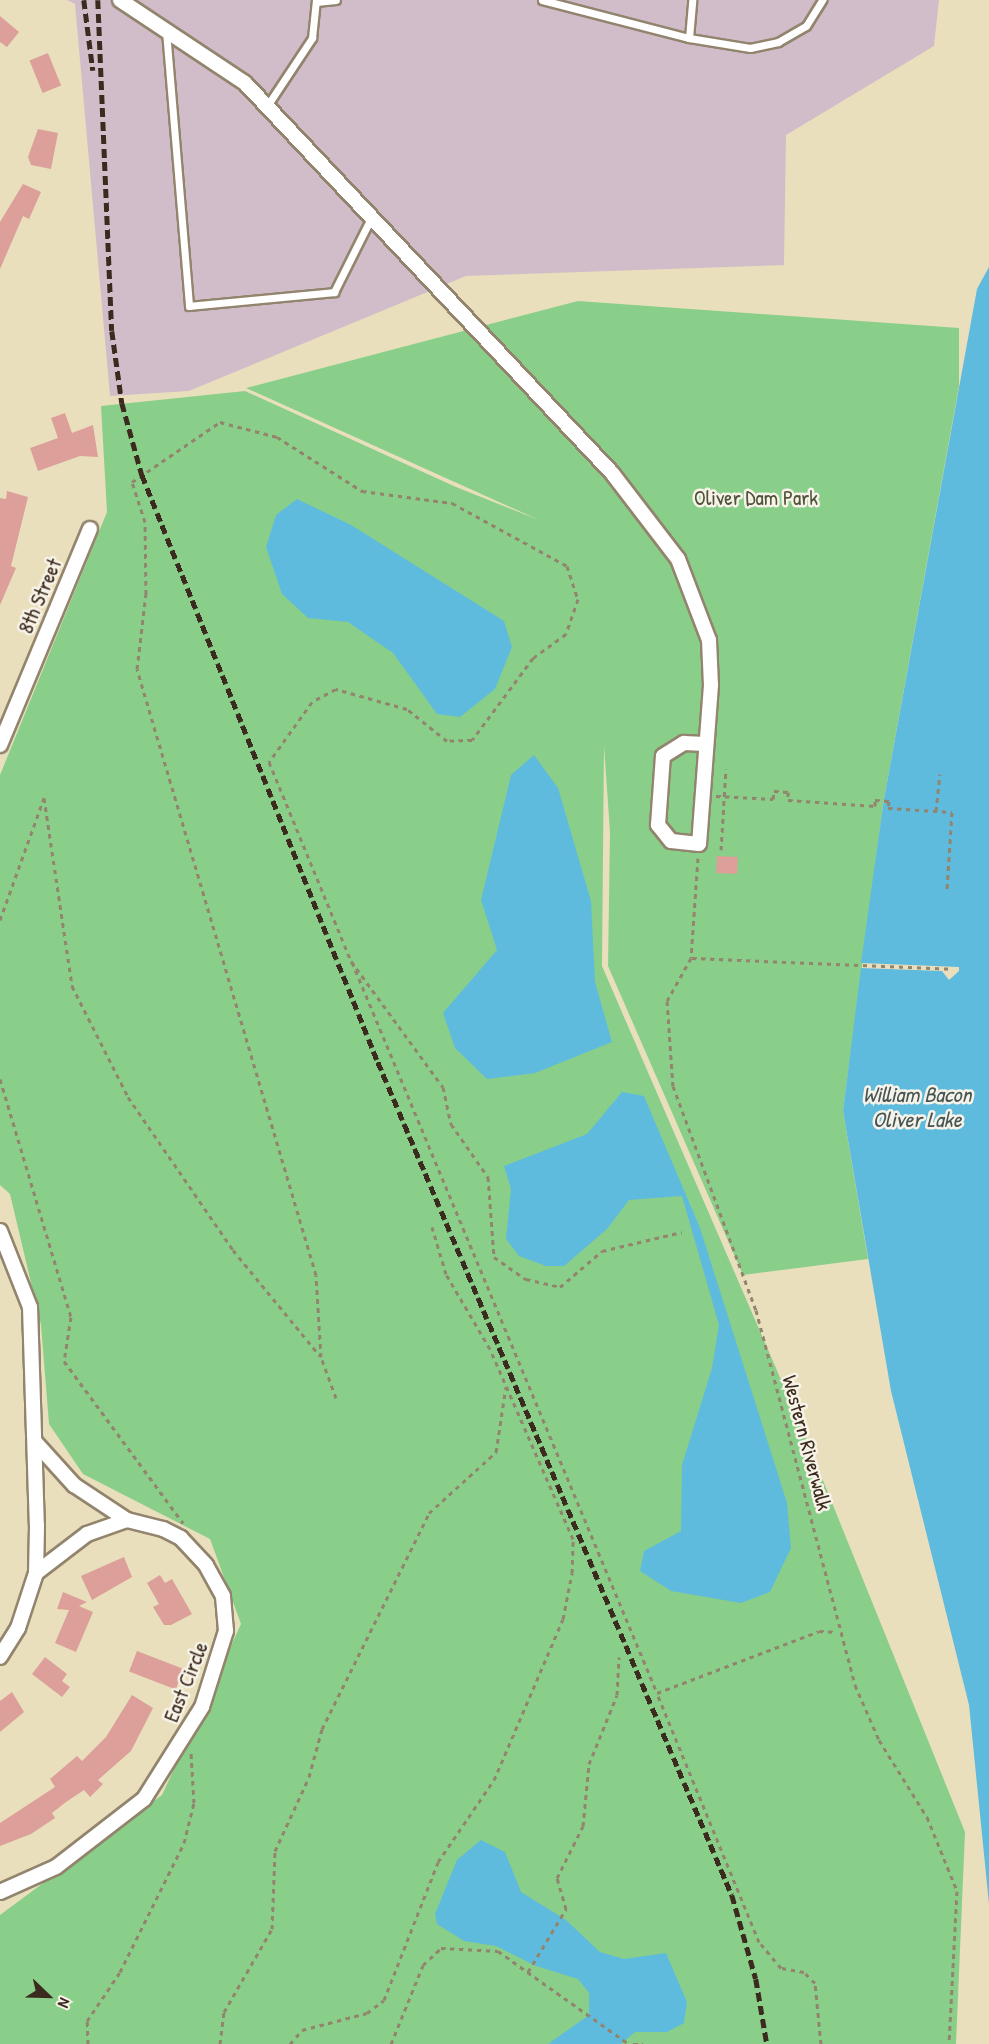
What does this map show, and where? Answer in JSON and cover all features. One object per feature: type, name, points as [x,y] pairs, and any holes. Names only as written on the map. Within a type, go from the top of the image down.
[{"type":"street","points":[[120,0],[166,28],[245,82],[612,473],[678,559],[709,640],[705,744],[699,844],[661,835],[660,768],[671,747],[705,744]]},
{"type":"street","name":"8th Street","points":[[0,745],[90,529]]},
{"type":"street","points":[[0,1231],[30,1307],[36,1443],[36,1574],[18,1628],[0,1658]]},
{"type":"street","name":"East Circle","points":[[0,1892],[56,1867],[144,1798],[184,1743],[223,1650],[223,1596],[206,1565],[181,1538],[127,1520],[74,1485],[36,1443]]},
{"type":"street","points":[[36,1574],[87,1534],[127,1520]]},
{"type":"lane","points":[[267,107],[300,63],[312,38],[316,1],[336,0]]},
{"type":"lane","points":[[542,0],[570,4],[689,38],[750,48],[778,42],[806,26],[822,0]]},
{"type":"lane","points":[[689,38],[692,0]]},
{"type":"lane","points":[[166,28],[189,306],[334,292],[371,218]]},
{"type":"path","points":[[336,1398],[321,1357],[316,1275],[137,669],[146,594],[145,522],[132,482],[220,422],[277,437],[362,491],[452,503],[567,566],[578,599],[566,634],[533,658],[472,740],[447,741],[407,710],[336,689],[312,702],[269,762],[759,1942],[781,1968],[804,1972],[815,1983],[821,2044]]},
{"type":"path","points":[[721,850],[726,769]]},
{"type":"path","points":[[936,811],[939,774]]},
{"type":"path","points":[[702,795],[773,799],[774,791],[788,792],[788,800],[875,806],[875,800],[889,801],[888,808],[952,812],[946,889]]},
{"type":"path","points":[[0,920],[44,798],[72,986],[128,1097],[233,1250],[321,1357]]},
{"type":"path","name":"Western Riverwalk","points":[[699,844],[691,958],[667,1001],[673,1086],[756,1310],[837,1632],[879,1740],[927,1817],[957,1891],[949,2044]]},
{"type":"path","points":[[691,958],[951,969]]},
{"type":"path","points":[[351,961],[443,1087],[451,1124],[488,1177],[492,1249],[501,1263],[542,1286],[560,1287],[602,1251],[682,1232]]},
{"type":"path","points":[[0,1080],[71,1317],[64,1361],[186,1527]]},
{"type":"path","points":[[290,2044],[308,2027],[368,2013],[384,2000],[438,1862],[485,1798],[563,1619],[573,1539],[506,1387],[446,1274],[432,1227]]},
{"type":"path","points":[[220,2044],[227,2006],[272,1929],[275,1851],[309,1777],[322,1729],[429,1513],[496,1452],[506,1387]]},
{"type":"path","points":[[657,1693],[819,1631],[837,1632]]},
{"type":"path","points":[[528,1972],[563,1913],[557,1878],[583,1826],[589,1764],[617,1695],[619,1657]]},
{"type":"path","points":[[88,2044],[87,2021],[120,1972],[190,1826],[193,1776],[190,1748],[184,1743]]},
{"type":"path","points":[[391,2044],[423,1965],[434,1950],[491,1949],[528,1972],[622,2042],[642,2044]]},
{"type":"shaded area","points":[[67,0],[939,0],[934,46],[786,135],[784,265],[466,276],[189,391],[110,396],[75,4]]},
{"type":"green space","name":"Oliver Dam Park","points":[[578,301],[959,328],[959,386],[884,799],[843,1111],[868,1259],[743,1275],[608,966],[610,832],[604,746],[602,966],[801,1426],[965,1832],[956,2044],[0,2044],[0,1915],[162,1795],[241,1624],[210,1539],[83,1474],[49,1424],[41,1325],[10,1194],[0,1185],[0,775],[107,512],[101,406],[245,391],[456,487],[539,520],[246,388]]},
{"type":"water","name":"William Bacon Oliver Lake","points":[[989,267],[989,1904],[969,1705],[891,1391],[843,1111],[861,968],[942,971],[949,980],[959,971],[959,967],[861,963],[884,799],[977,289]]},
{"type":"water","points":[[297,499],[351,525],[504,621],[512,647],[495,689],[460,717],[437,714],[393,653],[348,622],[308,618],[282,594],[266,547],[276,515]]},
{"type":"water","points":[[534,755],[558,788],[591,901],[595,982],[612,1042],[535,1073],[487,1079],[455,1048],[443,1013],[497,950],[481,900],[511,775]]},
{"type":"water","points":[[622,1092],[644,1096],[700,1228],[787,1503],[791,1548],[770,1592],[741,1603],[671,1591],[640,1571],[644,1551],[681,1531],[682,1465],[712,1368],[719,1325],[682,1196],[629,1200],[607,1229],[564,1266],[546,1266],[519,1256],[506,1239],[511,1189],[504,1166],[587,1134]]},
{"type":"water","points":[[481,1840],[505,1852],[521,1892],[566,1920],[600,1952],[624,1959],[666,1953],[687,2002],[684,2023],[667,2032],[635,2032],[621,2044],[548,2044],[589,2015],[589,1993],[578,1979],[536,1966],[496,1946],[464,1941],[437,1924],[435,1914],[457,1860]]},
{"type":"building","points":[[0,16],[19,32],[7,47],[0,42]]},
{"type":"building","points":[[48,53],[61,85],[43,93],[29,60]]},
{"type":"building","points":[[38,129],[58,133],[51,169],[31,165],[28,157]]},
{"type":"building","points":[[23,184],[41,192],[29,219],[23,216],[0,269],[0,222]]},
{"type":"building","points":[[65,413],[72,433],[93,425],[98,457],[80,456],[38,471],[30,448],[58,438],[51,418]]},
{"type":"building","points":[[7,491],[28,497],[11,566],[16,568],[0,605],[0,498],[6,499]]},
{"type":"building","points":[[717,856],[738,857],[737,874],[716,873]]},
{"type":"building","points":[[124,1557],[132,1577],[92,1600],[81,1576]]},
{"type":"building","points":[[160,1575],[165,1583],[172,1579],[192,1614],[171,1625],[164,1625],[153,1607],[159,1604],[147,1583]]},
{"type":"building","points":[[63,1592],[87,1602],[79,1606],[93,1612],[76,1652],[55,1643],[69,1610],[57,1609]]},
{"type":"building","points":[[137,1651],[184,1669],[176,1689],[129,1672]]},
{"type":"building","points":[[45,1657],[67,1674],[62,1681],[70,1687],[62,1697],[32,1674]]},
{"type":"building","points":[[12,1692],[24,1712],[0,1732],[0,1701]]},
{"type":"building","points":[[132,1695],[153,1708],[131,1751],[98,1780],[103,1784],[90,1797],[84,1790],[66,1802],[52,1813],[55,1818],[31,1834],[0,1846],[0,1823],[55,1787],[50,1779],[77,1756],[82,1761],[106,1737]]},
{"type":"railway","points":[[84,0],[93,70]]},
{"type":"railway","points":[[98,0],[112,331],[122,403],[142,475],[378,1062],[732,1895],[756,1979],[767,2044]]}]
